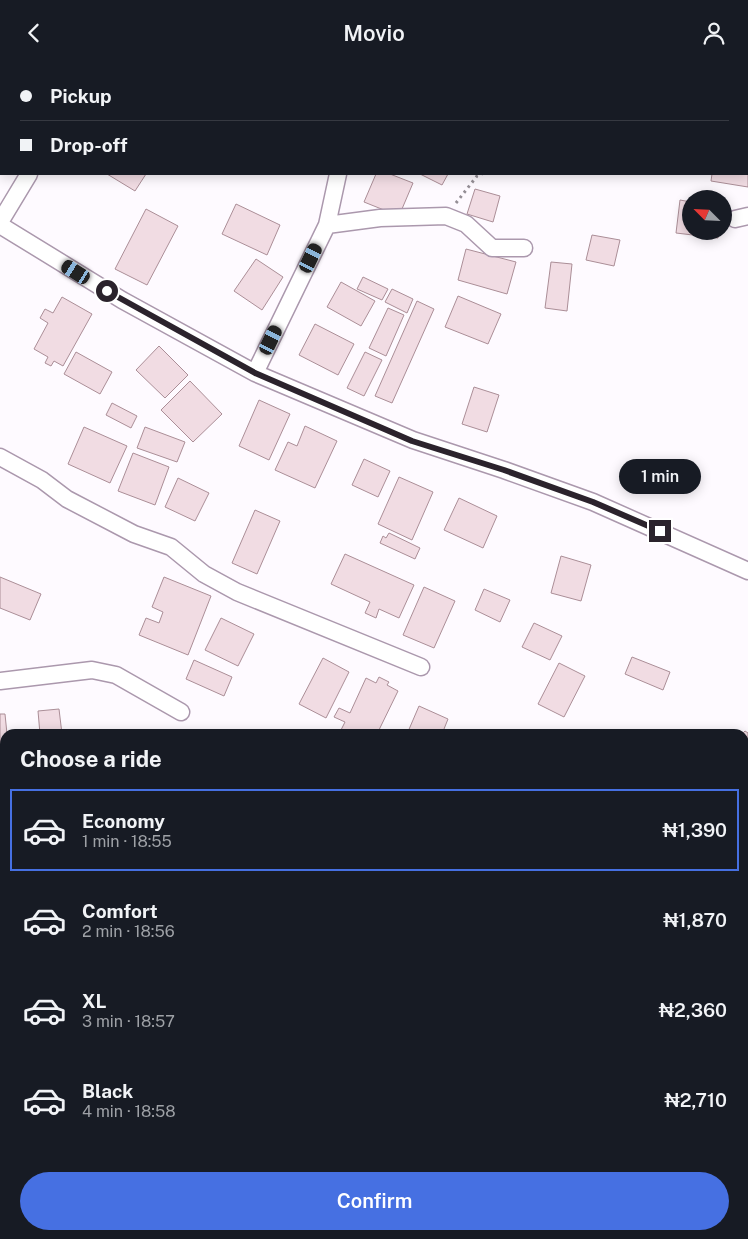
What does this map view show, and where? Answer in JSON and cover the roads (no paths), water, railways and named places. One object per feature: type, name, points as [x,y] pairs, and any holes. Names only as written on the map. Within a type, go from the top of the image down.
[{"type":"street","points":[[28,175],[0,223],[122,300],[255,373],[412,441],[504,470],[593,502],[748,571]]},
{"type":"street","points":[[255,373],[327,225],[338,175]]},
{"type":"street","points":[[327,225],[380,218],[446,216],[466,224],[492,248],[524,248]]},
{"type":"street","points":[[0,457],[42,480],[67,499],[134,534],[171,547],[204,574],[237,592],[420,667]]},
{"type":"street","points":[[0,681],[75,672],[104,671],[116,675],[182,712]]}]
